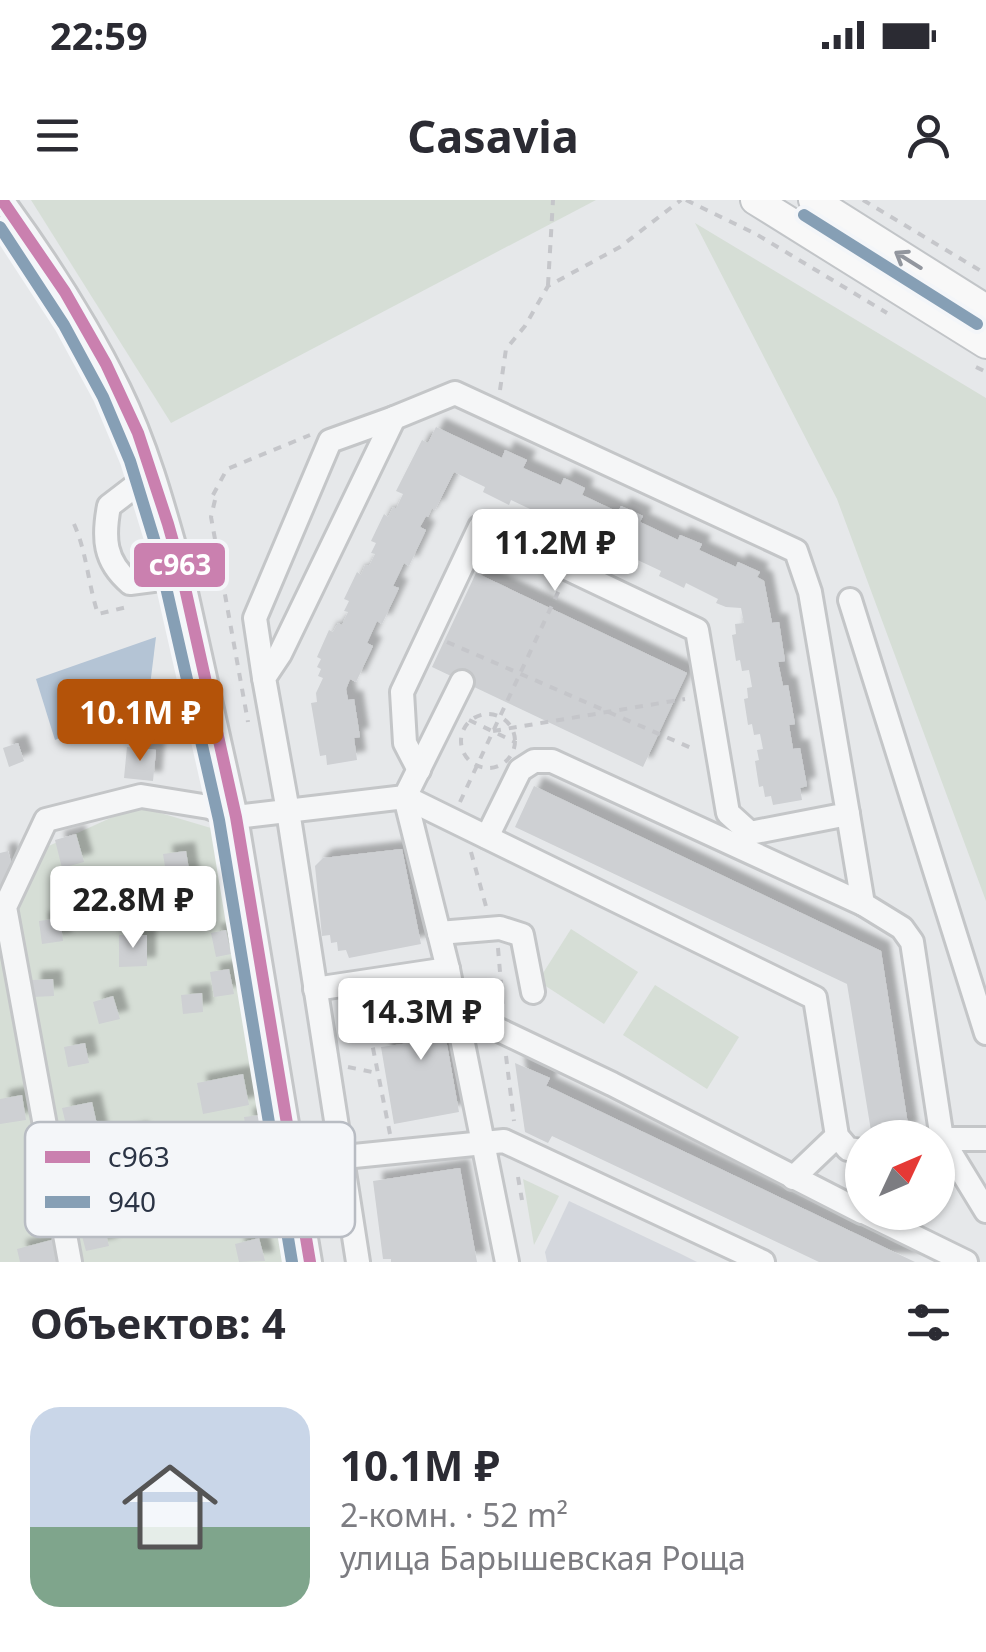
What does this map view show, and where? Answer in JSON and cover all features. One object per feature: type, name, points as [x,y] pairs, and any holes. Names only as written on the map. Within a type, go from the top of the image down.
[{"type":"main road","points":[[755,200],[978,353]]},
{"type":"main road","points":[[813,200],[986,309]]},
{"type":"street","points":[[2,200],[73,304],[120,391],[152,473],[181,570],[236,817],[287,1122]]},
{"type":"street","points":[[337,1122],[255,618],[330,441],[455,393],[796,551],[810,592],[862,904]]},
{"type":"street","points":[[264,678],[280,654],[394,418]]},
{"type":"street","points":[[152,473],[109,506],[104,532],[116,571],[130,583],[154,580],[181,570]]},
{"type":"street","points":[[419,770],[406,743],[402,692],[480,528],[697,630],[728,812],[750,834],[848,814]]},
{"type":"street","points":[[850,600],[986,1033]]},
{"type":"street","points":[[462,682],[406,797],[448,969],[507,1262]]},
{"type":"street","points":[[487,837],[520,770],[534,761],[552,761],[862,904],[902,928],[912,942],[937,1120]]},
{"type":"street","points":[[44,1122],[5,907],[46,820],[141,796],[209,807],[236,817],[406,797],[815,998],[837,1136],[845,1145]]},
{"type":"street","points":[[439,933],[500,928],[522,935],[533,992]]},
{"type":"street","points":[[315,989],[448,969]]},
{"type":"street","points":[[455,1009],[845,1203]]},
{"type":"street","points":[[793,1178],[837,1136]]},
{"type":"street","points":[[955,1140],[986,1140]]},
{"type":"street","points":[[355,1155],[504,1141],[763,1262]]},
{"type":"street","points":[[955,1163],[986,1210]]},
{"type":"street","points":[[900,1230],[966,1262]]},
{"type":"street","points":[[65,1237],[70,1262]]},
{"type":"street","points":[[306,1237],[310,1262]]},
{"type":"street","points":[[354,1237],[358,1262]]},
{"type":"path","points":[[548,286],[554,200]]},
{"type":"path","points":[[620,247],[684,200],[756,234],[888,313]]},
{"type":"path","points":[[863,200],[986,274]]},
{"type":"path","points":[[978,353],[986,372]]},
{"type":"path","points":[[215,500],[211,517],[248,722]]},
{"type":"path","points":[[452,820],[569,569]]},
{"type":"path","points":[[202,588],[223,583]]},
{"type":"path","points":[[429,634],[719,760]]},
{"type":"path","points":[[493,731],[708,695]]},
{"type":"path","points":[[479,715],[500,716],[512,728],[516,742],[513,752],[498,767],[476,766],[462,750],[463,729],[479,715]]},
{"type":"path","points":[[470,720],[552,761]]},
{"type":"path","points":[[336,1066],[378,1073],[370,1038],[399,1008],[392,978]]},
{"type":"path","points":[[518,1177],[522,1200]]},
{"type":"shaded area","points":[[31,200],[596,200],[171,423]]},
{"type":"shaded area","points":[[695,223],[986,398],[986,901],[837,499]]},
{"type":"shaded area","points":[[137,806],[221,831],[271,1122],[25,1122],[25,1237],[291,1237],[295,1262],[0,1262],[0,868]]},
{"type":"shaded area","points":[[571,929],[638,972],[604,1024],[538,981]]},
{"type":"shaded area","points":[[655,985],[739,1037],[707,1089],[623,1035]]},
{"type":"shaded area","points":[[523,1179],[559,1196],[534,1245]]},
{"type":"shaded area","points":[[569,1201],[697,1262],[547,1262],[545,1252]]},
{"type":"water","points":[[156,637],[148,702],[55,740],[36,679]]},
{"type":"building","points":[[436,427],[502,458],[505,450],[527,460],[523,468],[561,485],[564,478],[585,488],[582,495],[618,512],[621,506],[643,516],[640,522],[678,540],[680,535],[702,544],[699,550],[736,567],[738,562],[760,572],[757,577],[764,581],[772,623],[779,622],[785,661],[778,662],[783,686],[788,685],[795,724],[789,725],[793,749],[800,748],[807,786],[800,788],[802,800],[773,805],[771,796],[765,797],[763,786],[759,787],[755,761],[759,760],[757,750],[763,749],[760,734],[754,735],[752,724],[748,725],[744,699],[748,698],[747,688],[752,687],[749,670],[742,671],[740,660],[736,661],[732,635],[736,634],[735,624],[744,623],[741,608],[716,603],[718,599],[686,583],[684,588],[659,576],[661,571],[600,548],[602,543],[569,527],[567,532],[511,500],[509,505],[483,492],[485,487],[454,472],[435,510],[432,508],[420,527],[426,530],[409,566],[404,563],[393,586],[399,588],[382,624],[377,621],[367,643],[373,646],[356,682],[350,679],[346,689],[348,700],[354,699],[360,737],[354,738],[357,760],[327,765],[326,755],[320,756],[311,703],[317,702],[316,693],[323,678],[318,676],[321,659],[317,657],[329,630],[333,632],[338,623],[342,625],[349,601],[344,599],[357,572],[361,575],[375,554],[371,553],[376,543],[371,541],[384,514],[388,517],[393,507],[396,509],[403,494],[396,491],[422,440],[428,443]]},
{"type":"building","points":[[476,573],[687,673],[643,767],[432,667]]},
{"type":"building","points":[[18,743],[24,761],[9,767],[3,748]]},
{"type":"building","points":[[127,747],[156,750],[153,781],[124,778]]},
{"type":"building","points":[[534,786],[881,951],[907,1120],[869,1120],[847,984],[515,827]]},
{"type":"building","points":[[76,834],[84,862],[62,868],[55,840]]},
{"type":"building","points":[[402,849],[421,944],[349,958],[346,950],[338,951],[337,942],[331,943],[330,935],[322,936],[315,866],[323,858]]},
{"type":"building","points":[[8,851],[16,880],[0,884],[0,853]]},
{"type":"building","points":[[186,851],[196,912],[173,915],[163,854]]},
{"type":"building","points":[[60,918],[63,941],[42,944],[39,921]]},
{"type":"building","points":[[226,930],[231,954],[216,957],[211,933]]},
{"type":"building","points":[[119,935],[147,935],[147,966],[119,967]]},
{"type":"building","points":[[229,969],[234,994],[214,997],[210,972]]},
{"type":"building","points":[[53,979],[54,996],[32,997],[32,980]]},
{"type":"building","points":[[436,983],[459,1112],[394,1124],[381,1047],[417,1042],[406,987]]},
{"type":"building","points":[[202,993],[203,1012],[183,1014],[181,995]]},
{"type":"building","points":[[113,996],[120,1019],[99,1024],[93,1002]]},
{"type":"building","points":[[85,1043],[89,1063],[68,1067],[64,1047]]},
{"type":"building","points":[[515,1063],[550,1078],[546,1086],[915,1262],[819,1262],[552,1136],[548,1143],[525,1132]]},
{"type":"building","points":[[243,1074],[249,1105],[203,1114],[197,1083]]},
{"type":"building","points":[[22,1095],[26,1120],[0,1124],[0,1099]]},
{"type":"building","points":[[92,1102],[96,1122],[65,1122],[62,1108]]},
{"type":"building","points":[[261,1115],[262,1122],[245,1122],[244,1117]]},
{"type":"building","points":[[460,1168],[477,1262],[383,1259],[373,1181]]},
{"type":"building","points":[[82,1237],[107,1237],[109,1246],[86,1251]]},
{"type":"building","points":[[259,1238],[265,1261],[239,1262],[235,1244]]},
{"type":"building","points":[[55,1239],[61,1262],[20,1262],[17,1249]]},
{"type":"transit line","name":"с963","points":[[2,200],[65,292],[106,364],[138,433],[168,524],[236,817],[287,1122]]},
{"type":"transit line","name":"940","points":[[804,215],[977,324]]},
{"type":"transit line","name":"940","points":[[0,227],[64,325],[103,397],[130,461],[158,552],[219,820],[269,1122]]},
{"type":"transit line","name":"940","points":[[288,1237],[292,1262]]},
{"type":"transit line","name":"с963","points":[[306,1237],[310,1262]]}]
